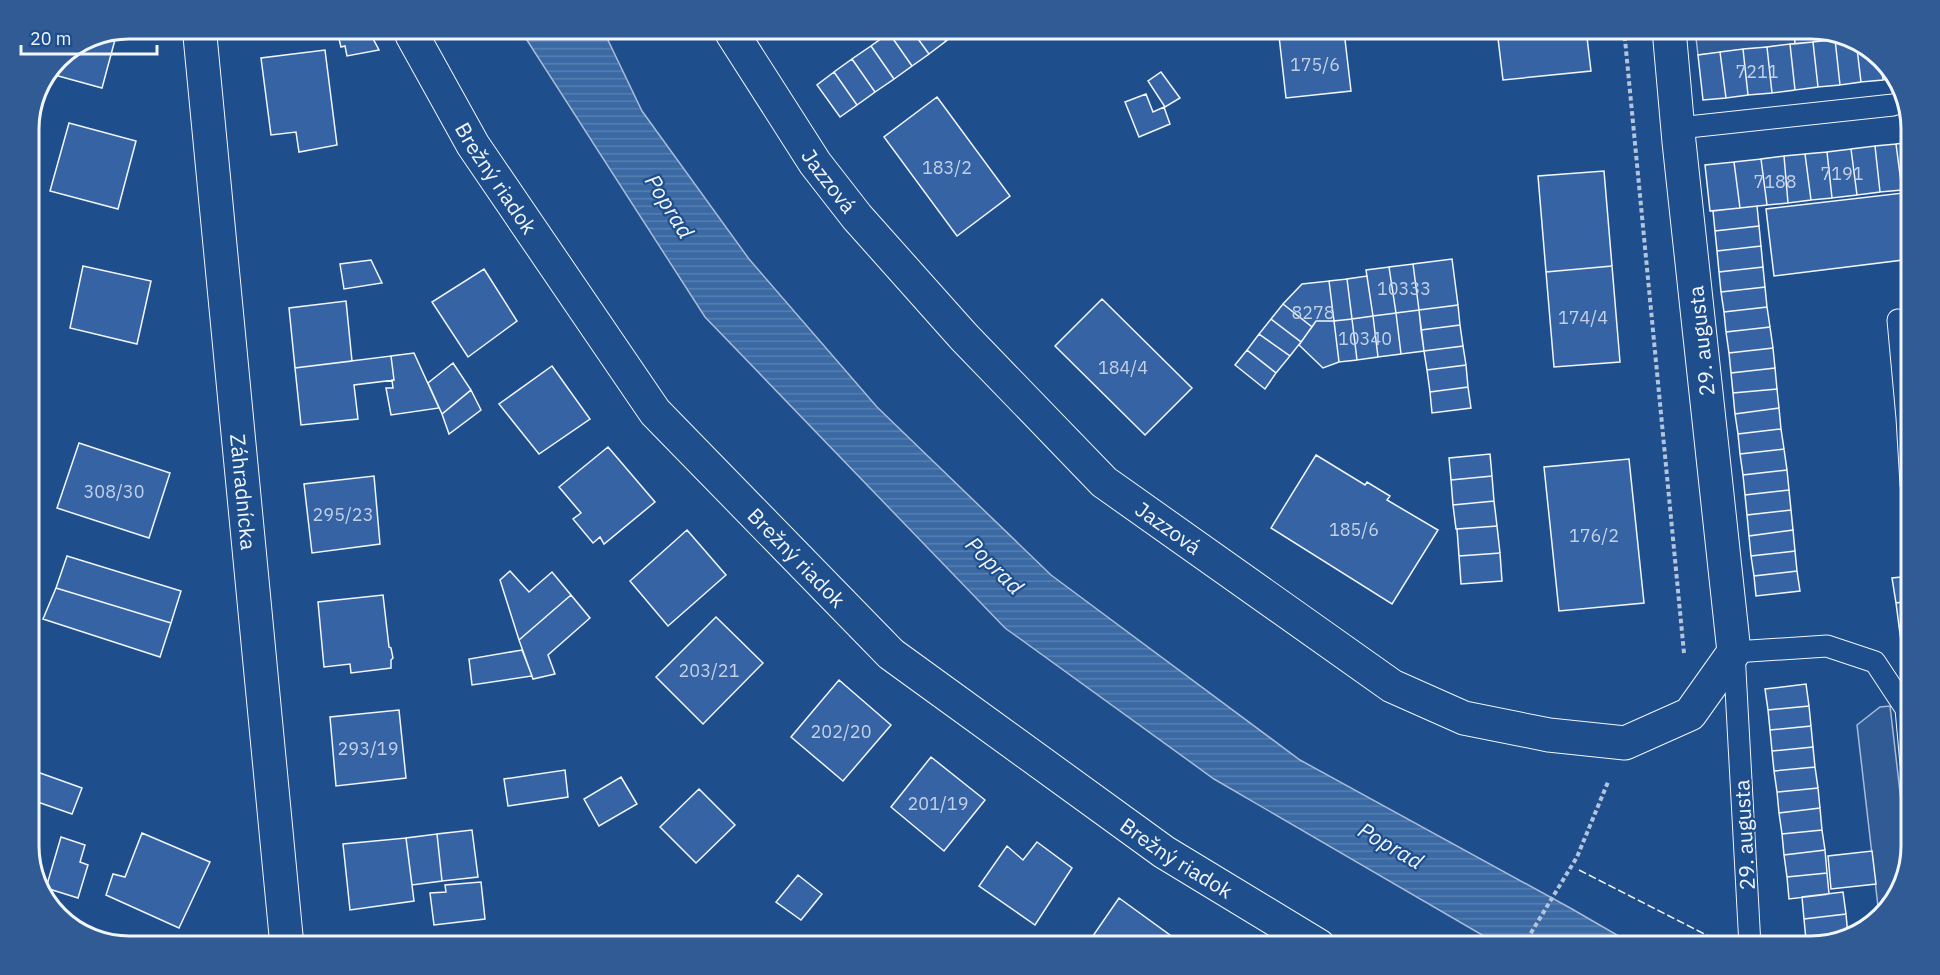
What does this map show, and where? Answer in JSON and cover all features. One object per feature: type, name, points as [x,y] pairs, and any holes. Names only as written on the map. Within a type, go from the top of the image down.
[{"type":"street","name":"Záhradnícka","points":[[200,39],[287,936]]},
{"type":"street","name":"Brežný riadok","points":[[414,39],[473,145],[655,412],[891,654],[1164,852],[1303,936]]},
{"type":"street","name":"Jazzová","points":[[736,39],[815,163],[857,217],[964,337],[1104,482],[1392,686],[1464,718],[1549,735],[1625,743]]},
{"type":"street","name":"29. augusta","points":[[1670,39],[1734,652]]},
{"type":"street","points":[[1625,743],[1690,714],[1734,652]]},
{"type":"lane","points":[[1679,128],[1897,103]]},
{"type":"lane","points":[[1898,320],[1901,347]]},
{"type":"lane","points":[[1734,652],[1827,646],[1875,662],[1901,701]]},
{"type":"lane","name":"29. augusta","points":[[1734,652],[1749,936]]},
{"type":"path","points":[[1625,39],[1690,714]]},
{"type":"path","points":[[1529,936],[1577,857],[1625,743]]},
{"type":"shaded area","points":[[1696,39],[1795,39],[1795,44],[1698,55]]},
{"type":"shaded area","points":[[1890,706],[1901,801],[1901,846],[1898,870],[1892,886],[1878,906],[1857,725],[1880,707]]},
{"type":"water","name":"Poprad","points":[[526,39],[607,39],[642,111],[749,259],[877,407],[1051,575],[1300,760],[1619,936],[1484,936],[1214,779],[1005,628],[705,317]]},
{"type":"building","points":[[339,39],[373,39],[379,50],[347,56],[345,46],[341,47]]},
{"type":"building","points":[[881,39],[893,39],[912,66],[894,79],[871,46]]},
{"type":"building","points":[[893,39],[918,39],[929,54],[912,66]]},
{"type":"building","points":[[918,39],[944,39],[946,41],[929,54]]},
{"type":"building","points":[[1279,39],[1345,39],[1351,91],[1286,98]]},
{"type":"building","points":[[1498,39],[1587,39],[1591,71],[1503,80]]},
{"type":"building","points":[[1795,39],[1826,41],[1795,44]]},
{"type":"building","points":[[115,41],[102,88],[57,76],[65,65],[79,54],[94,46]]},
{"type":"building","points":[[1813,42],[1835,42],[1840,85],[1818,87]]},
{"type":"building","points":[[1813,42],[1818,87],[1795,90],[1790,44]]},
{"type":"building","points":[[1835,42],[1857,52],[1861,82],[1840,85]]},
{"type":"building","points":[[1790,44],[1795,90],[1772,93],[1767,47]]},
{"type":"building","points":[[871,46],[894,79],[875,92],[852,59]]},
{"type":"building","points":[[1767,47],[1772,93],[1748,95],[1743,49]]},
{"type":"building","points":[[1743,49],[1748,95],[1726,98],[1720,52]]},
{"type":"building","points":[[325,50],[337,145],[299,152],[296,132],[271,135],[261,58]]},
{"type":"building","points":[[1720,52],[1726,98],[1703,100],[1698,55]]},
{"type":"building","points":[[1857,52],[1882,74],[1883,80],[1861,82]]},
{"type":"building","points":[[852,59],[875,92],[857,105],[834,72]]},
{"type":"building","points":[[834,72],[857,105],[840,117],[817,85]]},
{"type":"building","points":[[1161,72],[1180,98],[1165,107],[1148,81]]},
{"type":"building","points":[[1146,94],[1153,112],[1164,107],[1170,124],[1139,137],[1125,102]]},
{"type":"building","points":[[937,97],[1010,196],[957,236],[884,137]]},
{"type":"building","points":[[69,123],[136,141],[118,209],[50,191]]},
{"type":"building","points":[[1901,143],[1901,182],[1896,144]]},
{"type":"building","points":[[1896,144],[1901,190],[1880,192],[1875,146]]},
{"type":"building","points":[[1875,146],[1880,192],[1857,195],[1851,149]]},
{"type":"building","points":[[1851,149],[1857,195],[1832,198],[1827,152]]},
{"type":"building","points":[[1827,152],[1832,198],[1811,200],[1805,154]]},
{"type":"building","points":[[1805,154],[1811,200],[1788,203],[1784,156]]},
{"type":"building","points":[[1784,156],[1788,203],[1767,205],[1761,159]]},
{"type":"building","points":[[1761,159],[1767,205],[1740,208],[1734,162]]},
{"type":"building","points":[[1734,162],[1740,208],[1710,211],[1705,165]]},
{"type":"building","points":[[1604,171],[1612,266],[1546,272],[1538,176]]},
{"type":"building","points":[[1901,193],[1901,260],[1774,276],[1766,209]]},
{"type":"building","points":[[1757,206],[1759,226],[1715,231],[1713,211]]},
{"type":"building","points":[[1759,226],[1761,246],[1717,251],[1715,231]]},
{"type":"building","points":[[1761,246],[1763,267],[1719,272],[1717,251]]},
{"type":"building","points":[[1452,259],[1458,305],[1419,310],[1413,264]]},
{"type":"building","points":[[371,260],[382,283],[344,289],[340,264]]},
{"type":"building","points":[[1413,264],[1419,310],[1396,313],[1389,267]]},
{"type":"building","points":[[83,266],[151,281],[137,344],[70,328]]},
{"type":"building","points":[[1612,266],[1620,362],[1554,367],[1546,272]]},
{"type":"building","points":[[1389,267],[1396,313],[1373,316],[1366,270]]},
{"type":"building","points":[[1763,267],[1765,287],[1721,292],[1719,272]]},
{"type":"building","points":[[484,269],[517,321],[468,357],[432,302]]},
{"type":"building","points":[[1367,276],[1373,316],[1352,319],[1347,279]]},
{"type":"building","points":[[1347,279],[1352,319],[1334,321],[1329,281]]},
{"type":"building","points":[[1329,281],[1334,321],[1316,321],[1312,327],[1283,304],[1302,284]]},
{"type":"building","points":[[1765,287],[1767,307],[1724,312],[1721,292]]},
{"type":"building","points":[[1102,299],[1192,388],[1145,435],[1055,346]]},
{"type":"building","points":[[346,301],[352,361],[295,368],[289,308]]},
{"type":"building","points":[[1283,304],[1312,327],[1301,342],[1271,319]]},
{"type":"building","points":[[1458,305],[1460,325],[1421,330],[1419,310]]},
{"type":"building","points":[[1767,307],[1770,327],[1726,332],[1724,312]]},
{"type":"building","points":[[1419,310],[1424,351],[1401,354],[1396,313]]},
{"type":"building","points":[[1396,313],[1401,354],[1378,357],[1373,316]]},
{"type":"building","points":[[1373,316],[1378,357],[1357,360],[1352,319]]},
{"type":"building","points":[[1271,319],[1301,342],[1290,356],[1259,334]]},
{"type":"building","points":[[1352,319],[1357,360],[1339,362],[1334,321]]},
{"type":"building","points":[[1316,321],[1334,321],[1339,362],[1323,368],[1299,345]]},
{"type":"building","points":[[1460,325],[1463,346],[1424,351],[1421,330]]},
{"type":"building","points":[[1770,327],[1773,348],[1729,353],[1726,332]]},
{"type":"building","points":[[1259,334],[1290,356],[1276,373],[1247,350]]},
{"type":"building","points":[[1463,346],[1466,365],[1427,370],[1424,351]]},
{"type":"building","points":[[1773,348],[1775,368],[1731,373],[1729,353]]},
{"type":"building","points":[[1247,350],[1276,373],[1265,389],[1235,365]]},
{"type":"building","points":[[414,353],[439,408],[391,415],[386,388],[393,388],[391,356]]},
{"type":"building","points":[[391,356],[394,380],[354,385],[358,419],[301,425],[295,368]]},
{"type":"building","points":[[453,363],[471,390],[442,414],[428,383]]},
{"type":"building","points":[[1466,365],[1468,387],[1430,392],[1427,370]]},
{"type":"building","points":[[552,366],[590,419],[539,454],[499,404]]},
{"type":"building","points":[[1775,368],[1777,389],[1733,393],[1731,373]]},
{"type":"building","points":[[1468,387],[1471,408],[1432,413],[1430,392]]},
{"type":"building","points":[[1777,389],[1779,408],[1735,414],[1733,393]]},
{"type":"building","points":[[471,390],[481,410],[449,434],[442,414]]},
{"type":"building","points":[[1779,408],[1781,429],[1738,434],[1735,414]]},
{"type":"building","points":[[1781,429],[1784,449],[1740,454],[1738,434]]},
{"type":"building","points":[[79,443],[170,473],[149,538],[57,508]]},
{"type":"building","points":[[608,447],[655,502],[604,544],[600,537],[593,543],[573,519],[581,513],[559,487]]},
{"type":"building","points":[[1784,449],[1787,470],[1743,475],[1740,454]]},
{"type":"building","points":[[1490,454],[1492,476],[1451,480],[1449,458]]},
{"type":"building","points":[[1316,455],[1365,485],[1367,482],[1390,496],[1387,500],[1438,530],[1392,604],[1271,528]]},
{"type":"building","points":[[1629,459],[1644,603],[1559,611],[1544,467]]},
{"type":"building","points":[[1787,470],[1789,490],[1745,495],[1743,475]]},
{"type":"building","points":[[374,476],[380,544],[312,553],[304,484]]},
{"type":"building","points":[[1492,476],[1494,501],[1453,505],[1451,480]]},
{"type":"building","points":[[1789,490],[1791,510],[1747,515],[1745,495]]},
{"type":"building","points":[[1494,501],[1497,526],[1456,529],[1453,505]]},
{"type":"building","points":[[1791,510],[1793,530],[1749,536],[1747,515]]},
{"type":"building","points":[[1497,526],[1500,553],[1459,556],[1457,529]]},
{"type":"building","points":[[687,530],[726,575],[668,626],[630,581]]},
{"type":"building","points":[[1793,530],[1795,551],[1751,556],[1749,536]]},
{"type":"building","points":[[1795,551],[1797,571],[1754,576],[1751,556]]},
{"type":"building","points":[[1500,553],[1502,581],[1461,584],[1459,556]]},
{"type":"building","points":[[67,556],[181,591],[171,623],[56,588]]},
{"type":"building","points":[[510,571],[529,592],[552,572],[571,595],[519,640],[500,580]]},
{"type":"building","points":[[1797,571],[1800,591],[1756,596],[1754,576]]},
{"type":"building","points":[[1901,577],[1901,602],[1896,603],[1892,578]]},
{"type":"building","points":[[56,588],[171,623],[160,657],[43,619]]},
{"type":"building","points":[[383,595],[389,647],[393,658],[391,668],[351,673],[350,664],[324,667],[318,602]]},
{"type":"building","points":[[571,595],[590,618],[548,655],[555,674],[533,679],[519,640]]},
{"type":"building","points":[[1901,602],[1901,626],[1899,626],[1896,603]]},
{"type":"building","points":[[716,617],[763,663],[703,724],[656,677]]},
{"type":"building","points":[[522,650],[532,676],[472,685],[469,659]]},
{"type":"building","points":[[839,680],[891,725],[843,781],[791,737]]},
{"type":"building","points":[[1806,684],[1809,706],[1768,710],[1765,689]]},
{"type":"building","points":[[1809,706],[1811,726],[1770,730],[1768,710]]},
{"type":"building","points":[[399,710],[406,778],[336,786],[330,717]]},
{"type":"building","points":[[1811,726],[1813,747],[1772,751],[1770,730]]},
{"type":"building","points":[[1813,747],[1815,767],[1774,771],[1772,751]]},
{"type":"building","points":[[931,757],[985,800],[944,851],[891,807]]},
{"type":"building","points":[[1815,767],[1818,788],[1777,792],[1774,771]]},
{"type":"building","points":[[565,770],[568,797],[508,806],[504,779]]},
{"type":"building","points":[[39,773],[82,788],[72,814],[39,802]]},
{"type":"building","points":[[621,777],[637,804],[599,826],[584,799]]},
{"type":"building","points":[[1818,788],[1820,808],[1779,813],[1777,792]]},
{"type":"building","points":[[699,789],[735,825],[696,863],[660,827]]},
{"type":"building","points":[[1820,808],[1822,830],[1782,834],[1779,813]]},
{"type":"building","points":[[472,830],[478,877],[442,881],[437,834]]},
{"type":"building","points":[[1822,830],[1825,850],[1784,855],[1782,834]]},
{"type":"building","points":[[142,833],[210,862],[179,928],[106,895],[113,874],[125,877]]},
{"type":"building","points":[[437,834],[442,881],[412,885],[406,838]]},
{"type":"building","points":[[61,837],[85,845],[80,862],[88,865],[78,898],[50,889],[47,884]]},
{"type":"building","points":[[406,838],[414,901],[350,910],[343,844]]},
{"type":"building","points":[[1037,842],[1072,868],[1035,925],[979,886],[1007,846],[1023,860]]},
{"type":"building","points":[[1825,850],[1827,873],[1787,877],[1784,855]]},
{"type":"building","points":[[1872,851],[1876,884],[1831,889],[1828,856]]},
{"type":"building","points":[[1827,873],[1829,894],[1789,899],[1787,877]]},
{"type":"building","points":[[798,875],[822,894],[801,920],[776,902]]},
{"type":"building","points":[[481,882],[485,919],[434,925],[430,893],[446,892],[445,885]]},
{"type":"building","points":[[1843,892],[1846,914],[1804,919],[1802,897]]},
{"type":"building","points":[[1119,898],[1171,936],[1093,936]]},
{"type":"building","points":[[1846,914],[1847,928],[1835,933],[1806,936],[1804,919]]},
{"type":"fence","points":[[1579,870],[1708,936]]}]
